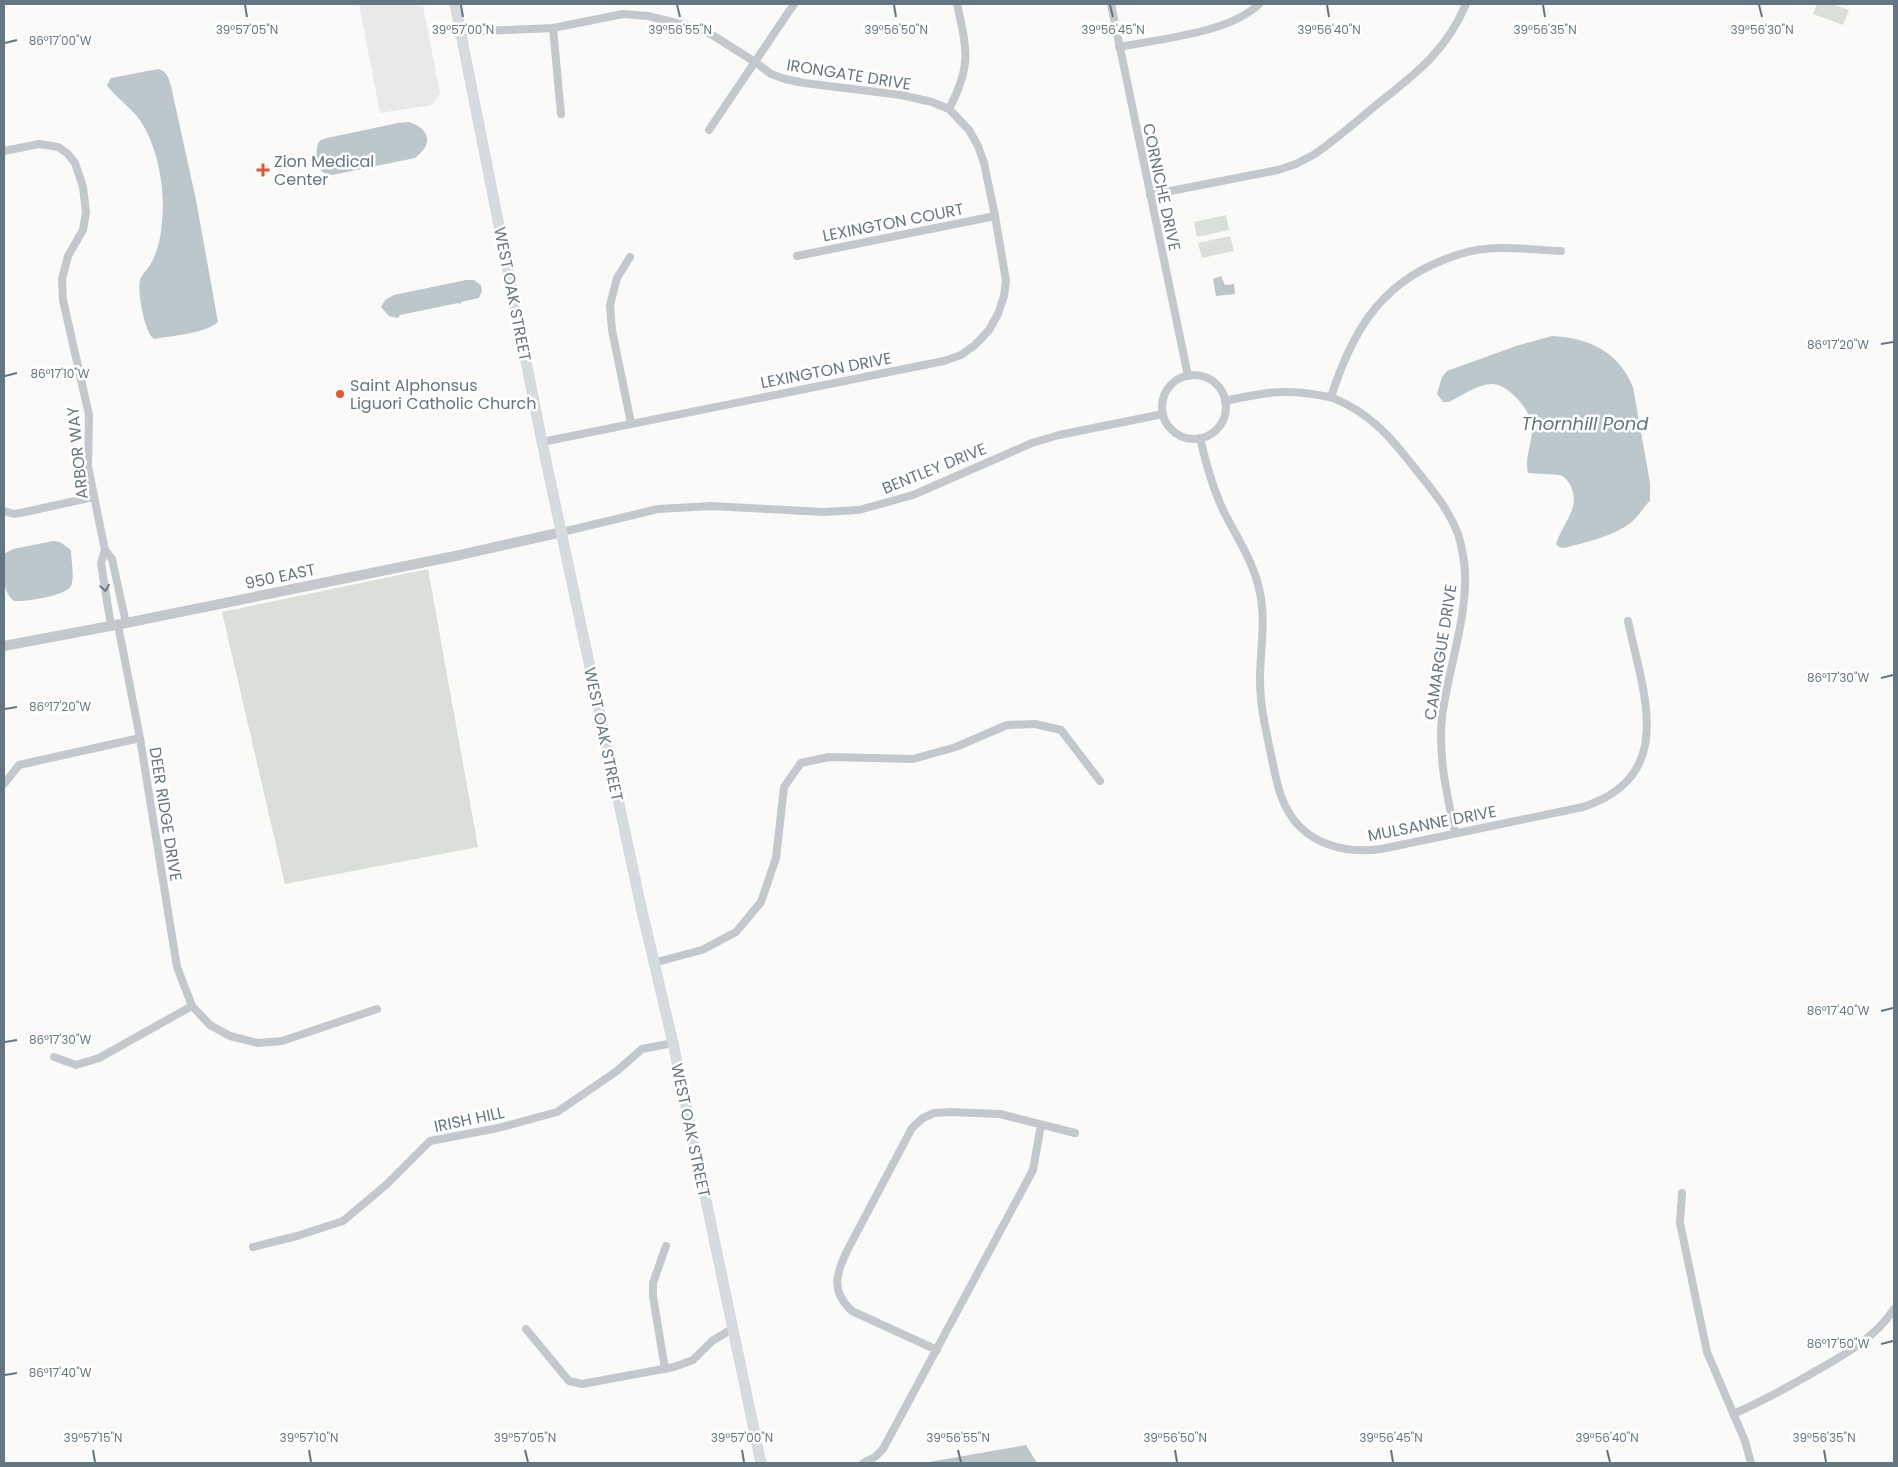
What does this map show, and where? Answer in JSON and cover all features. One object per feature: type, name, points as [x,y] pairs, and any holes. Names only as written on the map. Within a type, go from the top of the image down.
[{"type":"main road","name":"WEST OAK STREET","points":[[455,4],[542,442],[653,963],[673,1042],[761,1463]]},
{"type":"street","points":[[710,130],[794,4]]},
{"type":"street","points":[[949,109],[963,77],[966,64],[964,38],[957,4]]},
{"type":"street","name":"CORNICHE DRIVE","points":[[1111,4],[1188,376]]},
{"type":"street","points":[[1119,47],[1216,28],[1236,20],[1258,4]]},
{"type":"street","points":[[1150,195],[1278,170],[1296,164],[1315,154],[1426,65],[1450,35],[1466,4]]},
{"type":"street","name":"IRONGATE DRIVE","points":[[461,32],[553,28],[624,14],[648,16],[700,29],[714,36],[771,74],[804,84],[901,95],[932,102],[949,109],[969,130],[978,146],[984,163],[995,216]]},
{"type":"street","points":[[553,28],[561,114]]},
{"type":"street","name":"ARBOR WAY","points":[[4,151],[39,144],[58,147],[67,153],[75,163],[83,187],[86,212],[83,230],[68,256],[62,279],[63,300],[89,415],[88,466],[105,550],[112,559],[119,625]]},
{"type":"street","name":"LEXINGTON DRIVE","points":[[542,442],[944,361],[961,355],[976,345],[989,330],[998,314],[1004,296],[1004,266],[995,216]]},
{"type":"street","name":"LEXINGTON COURT","points":[[797,256],[995,216]]},
{"type":"street","points":[[1331,397],[1342,364],[1360,328],[1390,292],[1409,276],[1454,256],[1485,249],[1561,251]]},
{"type":"street","points":[[630,256],[617,278],[610,305],[612,330],[631,423]]},
{"type":"street","points":[[1188,376],[1202,377],[1211,381],[1217,386],[1225,401],[1225,412],[1218,428],[1214,432],[1200,438],[1190,439],[1176,434],[1170,428],[1163,414],[1166,392],[1180,379],[1188,376]]},
{"type":"street","name":"CAMARGUE DRIVE","points":[[1225,401],[1268,392],[1284,391],[1331,397],[1368,417],[1391,437],[1442,503],[1458,534],[1463,552],[1465,590],[1444,703],[1441,748],[1444,778],[1455,833]]},
{"type":"street","name":"BENTLEY DRIVE","points":[[562,532],[658,509],[711,506],[823,512],[859,510],[913,495],[1032,444],[1059,435],[1163,414]]},
{"type":"street","name":"MULSANNE DRIVE","points":[[1200,438],[1207,467],[1216,492],[1258,580],[1263,618],[1260,678],[1264,720],[1281,795],[1294,821],[1323,843],[1349,850],[1381,849],[1583,807],[1609,796],[1620,788],[1639,765],[1648,736],[1648,717],[1628,621]]},
{"type":"street","points":[[4,511],[14,514],[94,497]]},
{"type":"street","name":"950 EAST","points":[[4,646],[119,625],[465,554],[562,532]]},
{"type":"street","name":"ARBOR WAY","points":[[105,550],[100,563],[119,625]]},
{"type":"street","name":"DEER RIDGE DRIVE","points":[[119,625],[140,738],[177,967],[192,1006]]},
{"type":"street","points":[[653,963],[702,950],[736,932],[761,902],[776,858],[784,787],[801,763],[829,757],[913,759],[956,747],[1007,725],[1034,724],[1061,730],[1100,780]]},
{"type":"street","points":[[4,784],[19,765],[140,738]]},
{"type":"street","points":[[54,1057],[76,1065],[99,1058],[192,1006],[210,1025],[230,1036],[258,1043],[282,1042],[377,1010]]},
{"type":"street","name":"IRISH HILL","points":[[253,1247],[297,1236],[343,1221],[386,1185],[430,1141],[498,1128],[557,1112],[642,1050],[673,1042]]},
{"type":"street","points":[[937,1350],[852,1311],[844,1304],[838,1292],[836,1279],[839,1267],[912,1128],[923,1118],[934,1113],[950,1112],[1000,1114],[1075,1133]]},
{"type":"street","points":[[863,1463],[875,1457],[883,1449],[1033,1170],[1040,1124]]},
{"type":"street","points":[[1682,1193],[1680,1224],[1707,1352],[1745,1441],[1751,1463]]},
{"type":"street","points":[[665,1369],[653,1296],[653,1283],[666,1246]]},
{"type":"street","points":[[1733,1414],[1760,1403],[1852,1350],[1875,1332],[1894,1309]]},
{"type":"street","points":[[526,1329],[569,1381],[582,1384],[665,1369],[693,1360],[712,1341],[732,1329]]},
{"type":"shaded area","points":[[359,4],[414,4],[415,6],[423,6],[440,93],[432,105],[380,113]]},
{"type":"shaded area","points":[[1817,4],[1832,4],[1849,10],[1843,25],[1813,14]]},
{"type":"shaded area","points":[[1226,215],[1229,230],[1197,237],[1194,222]]},
{"type":"shaded area","points":[[1230,236],[1234,251],[1202,258],[1198,243]]},
{"type":"shaded area","points":[[428,569],[478,847],[285,884],[222,612]]},
{"type":"water","points":[[158,69],[166,73],[171,86],[196,200],[218,322],[206,329],[154,339],[145,321],[139,286],[141,277],[150,265],[159,244],[163,209],[161,180],[155,151],[143,125],[107,85],[111,78]]},
{"type":"water","points":[[409,122],[421,129],[427,137],[425,147],[415,158],[332,175],[326,174],[320,168],[317,160],[317,147],[320,141]]},
{"type":"water","points":[[1221,276],[1225,285],[1234,284],[1235,294],[1216,296],[1213,279]]},
{"type":"water","points":[[474,280],[481,285],[482,291],[479,298],[461,302],[460,304],[400,315],[398,318],[389,316],[381,307],[385,300],[394,295]]},
{"type":"water","name":"Thornhill Pond","points":[[1552,336],[1578,340],[1601,349],[1619,364],[1627,375],[1633,387],[1650,483],[1650,501],[1629,524],[1606,536],[1563,548],[1556,544],[1573,507],[1573,491],[1567,480],[1560,475],[1528,473],[1527,461],[1532,426],[1528,413],[1518,399],[1505,388],[1492,384],[1475,388],[1449,402],[1443,402],[1437,394],[1442,377],[1447,371],[1516,346]]},
{"type":"water","points":[[53,541],[60,542],[71,550],[73,574],[71,586],[62,593],[36,599],[14,601],[5,586],[4,554],[13,549]]},
{"type":"water","points":[[1026,1445],[1037,1463],[923,1463],[1015,1447]]},
{"type":"place","name":"Zion Medical Center","points":[[263,170]]},
{"type":"place","name":"Saint Alphonsus Liguori Catholic Church","points":[[340,394]]}]
